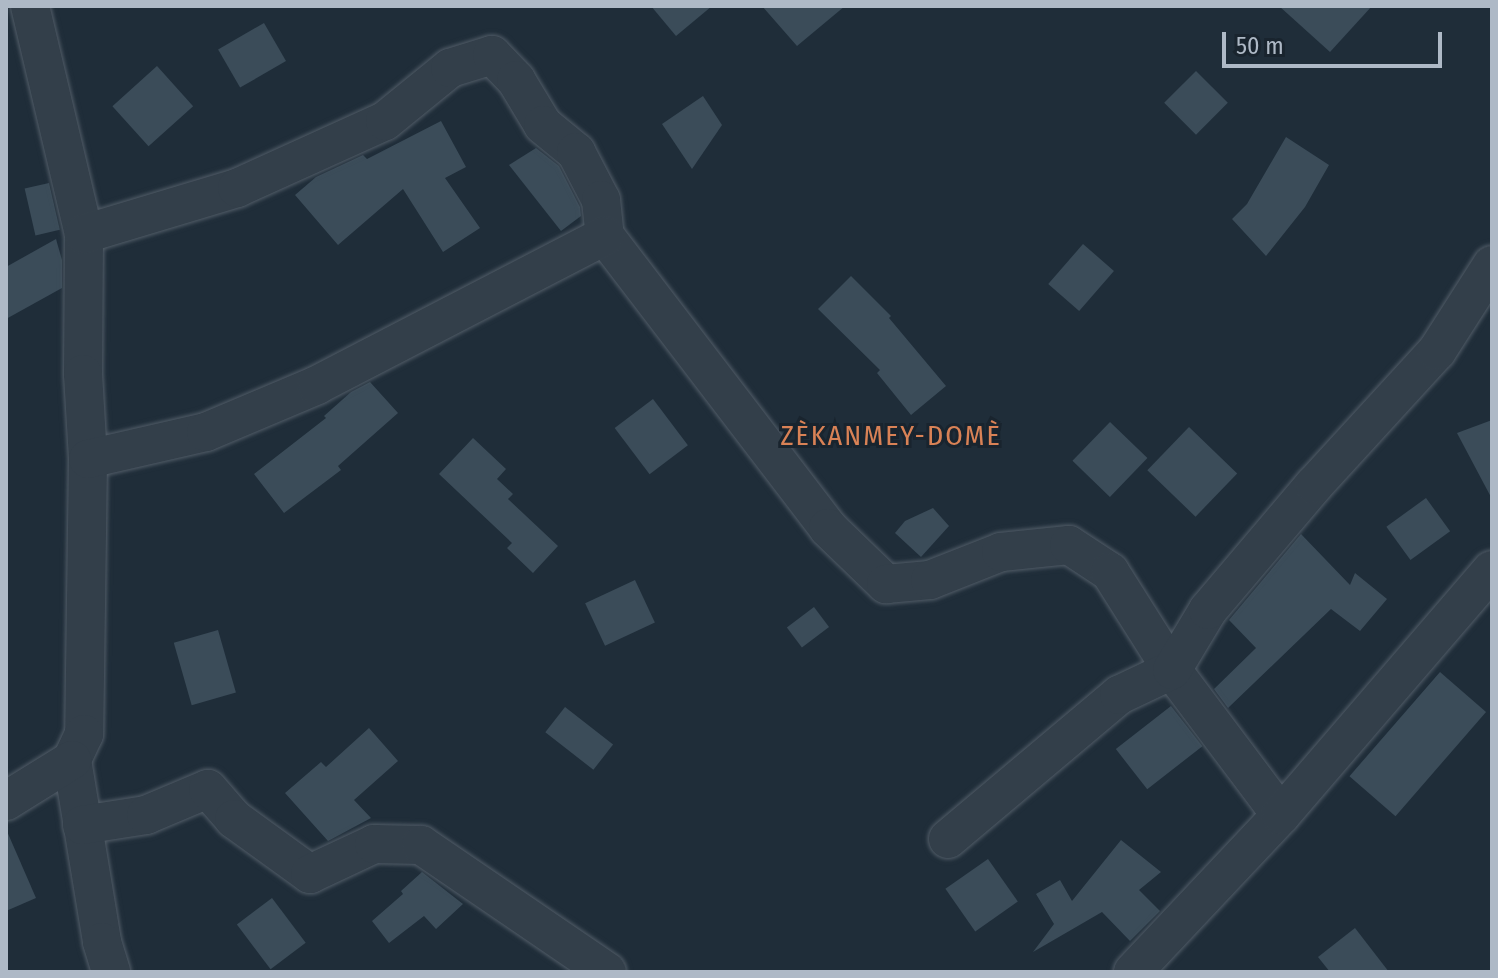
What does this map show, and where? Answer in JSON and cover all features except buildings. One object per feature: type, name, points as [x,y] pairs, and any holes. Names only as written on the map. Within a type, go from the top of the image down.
[{"type":"street","points":[[6,801],[72,760],[84,734],[88,459],[83,374],[84,234],[30,6]]},
{"type":"street","points":[[84,234],[237,188],[385,121],[450,68],[492,55],[516,80],[543,125],[576,152],[601,200],[605,236],[828,528],[886,584],[930,580],[1001,552],[1069,545],[1110,572],[1172,670],[1281,815]]},
{"type":"street","points":[[88,459],[206,432],[317,385],[605,236]]},
{"type":"street","points":[[948,839],[1119,695],[1172,670],[1208,610],[1315,484],[1437,351],[1492,265]]},
{"type":"street","points":[[1133,972],[1281,815],[1492,570]]},
{"type":"street","points":[[72,760],[102,942],[111,972]]},
{"type":"street","points":[[82,825],[146,815],[208,789],[234,819],[310,874],[374,844],[421,845],[607,972]]},
{"type":"district","name":"ZÈKANMEY-DOMÈ","points":[[891,436]]}]
